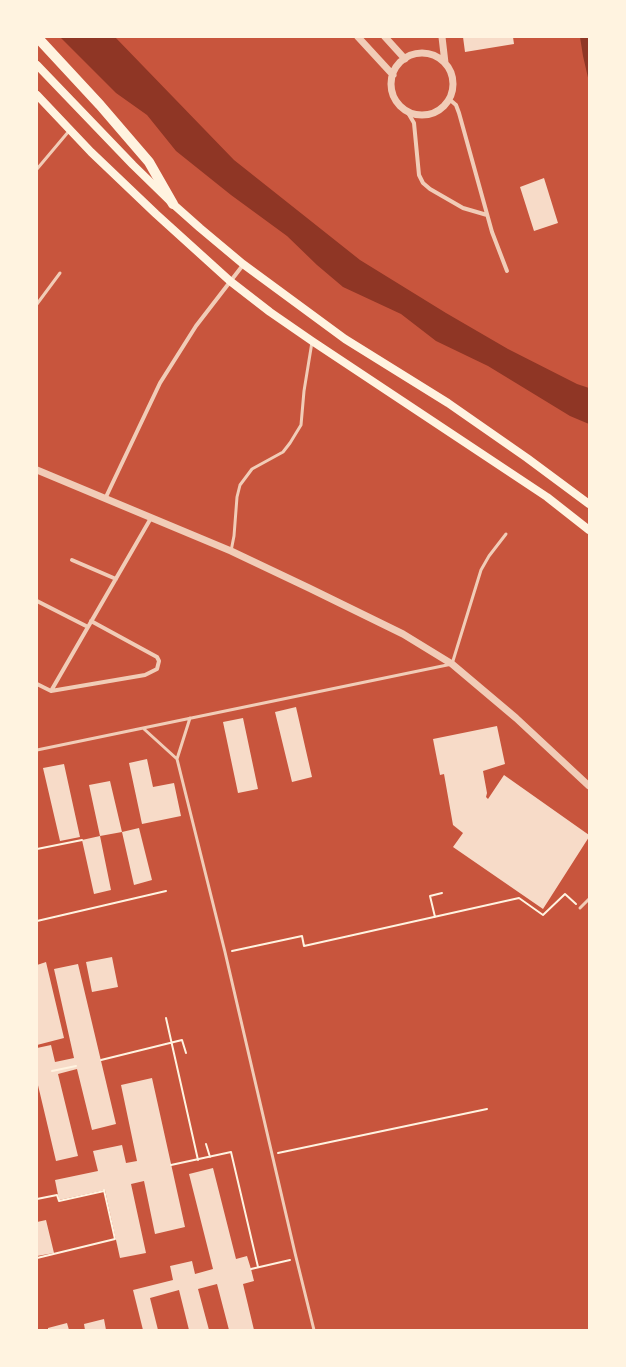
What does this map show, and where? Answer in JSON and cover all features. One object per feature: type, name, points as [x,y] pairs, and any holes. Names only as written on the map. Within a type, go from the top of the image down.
[{"type":"main road","points":[[37,37],[100,105],[149,162],[173,204]]},
{"type":"main road","points":[[37,65],[133,165],[173,204],[243,264],[345,339],[448,403],[589,504]]},
{"type":"main road","points":[[37,95],[92,152],[156,214],[230,281],[270,312],[312,341],[547,497],[589,530]]},
{"type":"street","points":[[358,37],[393,75]]},
{"type":"street","points":[[385,37],[405,59]]},
{"type":"street","points":[[442,37],[445,63]]},
{"type":"street","points":[[418,54],[428,54],[437,57],[445,63],[450,71],[453,81],[449,99],[443,107],[431,114],[426,115],[414,114],[400,106],[394,98],[392,88],[393,75],[398,66],[405,59],[418,54]]},
{"type":"street","points":[[449,99],[456,105],[459,113],[492,232],[507,271]]},
{"type":"street","points":[[407,111],[414,123],[419,175],[423,183],[463,208],[487,215]]},
{"type":"street","points":[[105,499],[135,439],[160,383],[196,326],[243,264]]},
{"type":"street","points":[[37,470],[231,551],[403,634],[452,664],[516,718],[589,786]]},
{"type":"street","points":[[51,691],[151,518]]},
{"type":"street","points":[[72,560],[116,579]]},
{"type":"street","points":[[37,601],[88,627]]},
{"type":"street","points":[[37,684],[51,691],[145,676],[157,669],[159,661],[158,657],[91,621]]},
{"type":"lane","points":[[37,169],[70,129]]},
{"type":"lane","points":[[37,304],[60,273]]},
{"type":"lane","points":[[231,551],[234,536],[237,497],[240,485],[252,469],[283,452],[301,425],[304,392],[312,341]]},
{"type":"lane","points":[[37,750],[452,664],[481,570],[488,556],[506,534]]},
{"type":"lane","points":[[190,718],[176,759],[224,952],[314,1330]]},
{"type":"lane","points":[[144,729],[176,759]]},
{"type":"lane","points":[[580,908],[589,899]]},
{"type":"path","points":[[37,850],[82,840]]},
{"type":"path","points":[[37,921],[166,891]]},
{"type":"path","points":[[435,917],[430,896],[442,894]]},
{"type":"path","points":[[224,952],[302,936],[304,946],[519,898],[543,915],[565,894],[580,908]]},
{"type":"path","points":[[166,1018],[198,1160]]},
{"type":"path","points":[[101,1060],[182,1040],[186,1053]]},
{"type":"path","points":[[52,1071],[76,1066]]},
{"type":"path","points":[[273,1155],[487,1109]]},
{"type":"path","points":[[206,1144],[210,1157]]},
{"type":"path","points":[[171,1165],[231,1152],[258,1267]]},
{"type":"path","points":[[37,1199],[57,1195],[59,1201],[104,1191],[115,1239],[37,1258]]},
{"type":"path","points":[[251,1269],[297,1258]]},
{"type":"shaded area","points":[[60,37],[115,37],[234,160],[360,260],[508,349],[577,384],[589,388],[589,424],[570,416],[488,366],[436,341],[401,314],[343,287],[317,265],[287,236],[231,195],[176,151],[147,115],[116,93]]},
{"type":"shaded area","points":[[580,37],[589,37],[589,82],[583,56]]},
{"type":"building","points":[[463,37],[513,37],[514,44],[465,52]]},
{"type":"building","points":[[544,178],[558,223],[534,231],[520,187]]},
{"type":"building","points":[[296,707],[312,777],[292,782],[275,712]]},
{"type":"building","points":[[243,718],[258,789],[238,793],[223,722]]},
{"type":"building","points":[[497,726],[505,764],[483,771],[487,793],[486,797],[488,799],[504,775],[589,835],[543,909],[453,847],[463,833],[453,825],[444,774],[440,775],[433,739]]},
{"type":"building","points":[[147,759],[153,787],[174,783],[181,816],[142,824],[129,763]]},
{"type":"building","points":[[64,764],[80,837],[60,841],[43,768]]},
{"type":"building","points":[[110,781],[122,832],[100,836],[89,785]]},
{"type":"building","points":[[139,828],[152,880],[134,885],[122,832]]},
{"type":"building","points":[[100,836],[111,890],[94,894],[82,840]]},
{"type":"building","points":[[112,957],[118,987],[92,992],[86,962]]},
{"type":"building","points":[[46,962],[64,1038],[37,1045],[37,965]]},
{"type":"building","points":[[78,964],[116,1124],[92,1130],[77,1069],[58,1074],[78,1156],[56,1161],[37,1081],[37,1048],[51,1045],[55,1062],[74,1058],[54,969]]},
{"type":"building","points":[[152,1078],[185,1227],[155,1234],[144,1181],[131,1184],[146,1253],[120,1258],[105,1190],[59,1200],[55,1180],[98,1171],[93,1151],[122,1145],[126,1163],[137,1161],[121,1085]]},
{"type":"building","points":[[213,1168],[236,1259],[247,1256],[251,1269],[254,1281],[243,1284],[254,1330],[229,1330],[217,1284],[198,1289],[209,1330],[189,1330],[179,1290],[150,1298],[158,1330],[143,1330],[133,1290],[173,1280],[170,1266],[192,1261],[195,1274],[213,1269],[189,1174]]},
{"type":"building","points":[[46,1220],[54,1253],[37,1256],[37,1222]]},
{"type":"building","points":[[104,1319],[106,1330],[85,1330],[84,1324]]},
{"type":"building","points":[[67,1323],[69,1330],[48,1330],[48,1328]]}]
